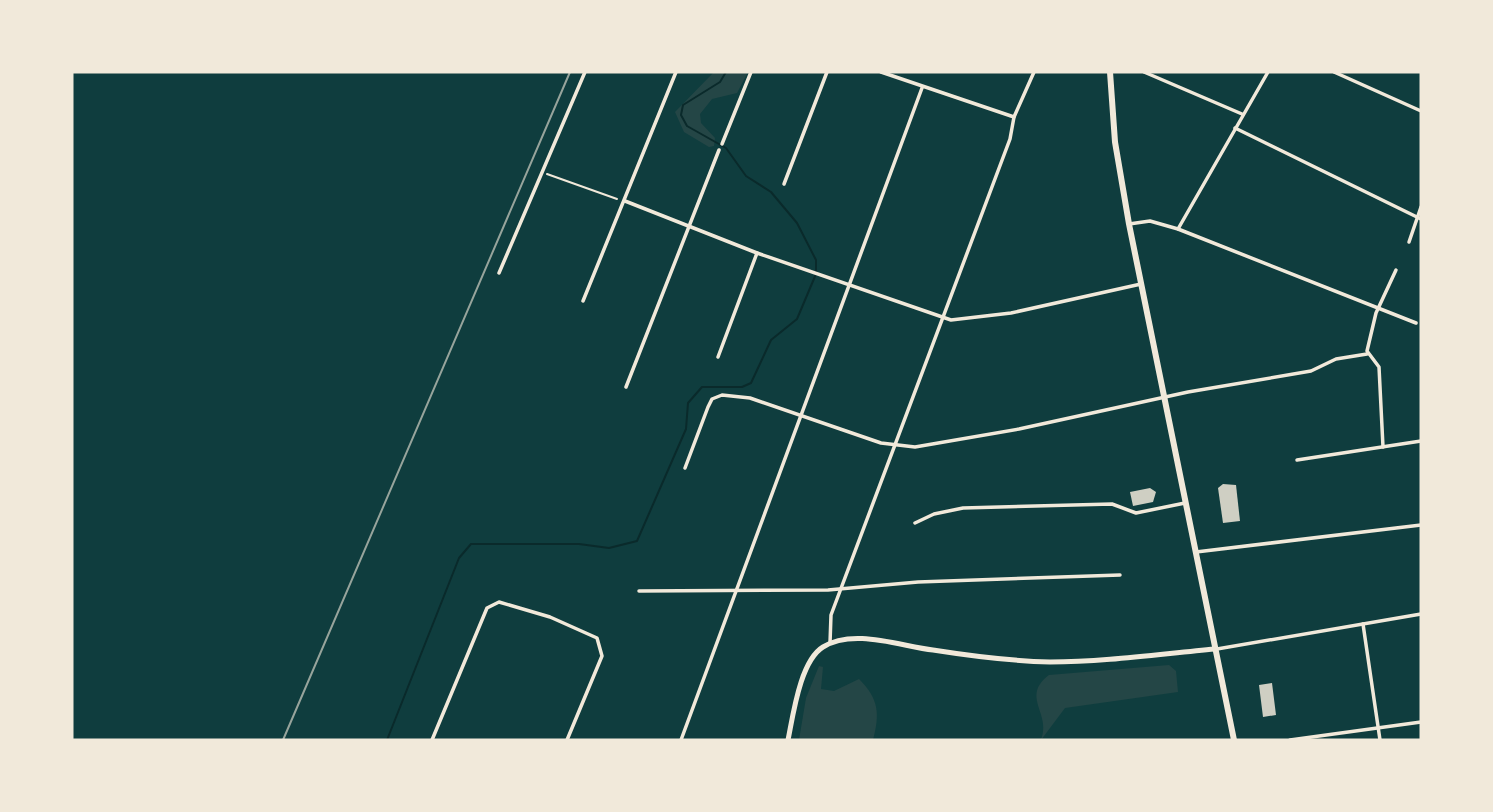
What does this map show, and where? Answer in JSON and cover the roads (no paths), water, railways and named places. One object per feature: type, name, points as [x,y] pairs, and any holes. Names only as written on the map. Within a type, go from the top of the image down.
[{"type":"highway","points":[[1110,72],[1115,142],[1129,224],[1234,740]]},
{"type":"main road","points":[[788,740],[796,699],[812,657],[830,643],[857,639],[993,659],[1050,662],[1215,649]]},
{"type":"street","points":[[499,273],[585,72]]},
{"type":"street","points":[[583,301],[676,72]]},
{"type":"street","points":[[722,144],[751,72]]},
{"type":"street","points":[[784,184],[827,72]]},
{"type":"street","points":[[881,72],[1014,117]]},
{"type":"street","points":[[830,643],[831,615],[1010,139],[1014,117],[1034,72]]},
{"type":"street","points":[[1144,72],[1242,114]]},
{"type":"street","points":[[1178,229],[1268,72]]},
{"type":"street","points":[[1334,72],[1421,111]]},
{"type":"street","points":[[681,740],[802,415],[848,282],[922,88]]},
{"type":"street","points":[[1235,128],[1419,218]]},
{"type":"street","points":[[626,387],[719,150]]},
{"type":"street","points":[[625,201],[757,253],[848,282],[944,318],[960,320],[1011,313],[1141,284]]},
{"type":"street","points":[[1409,242],[1421,207]]},
{"type":"street","points":[[1129,224],[1154,222],[1178,229],[1416,323]]},
{"type":"street","points":[[718,357],[757,253]]},
{"type":"street","points":[[1367,354],[1378,308],[1396,270]]},
{"type":"street","points":[[685,468],[708,407],[715,397],[750,398],[896,446],[930,446],[1311,371],[1336,359],[1367,354]]},
{"type":"street","points":[[1367,354],[1379,368],[1383,447]]},
{"type":"street","points":[[1297,460],[1421,441]]},
{"type":"street","points":[[915,523],[934,514],[963,508],[1112,504],[1136,513],[1185,503]]},
{"type":"street","points":[[1196,552],[1421,525]]},
{"type":"street","points":[[639,591],[842,590],[918,582],[1120,575]]},
{"type":"street","points":[[432,740],[487,608],[499,602],[550,617],[597,638],[601,643],[602,656],[568,740]]},
{"type":"street","points":[[1215,649],[1421,614]]},
{"type":"street","points":[[1363,624],[1380,740]]},
{"type":"street","points":[[1290,740],[1421,722]]},
{"type":"waterway","points":[[387,740],[459,558],[471,544],[579,544],[609,548],[637,541],[686,429],[688,403],[702,387],[742,387],[751,383],[771,340],[797,319],[816,274],[816,260],[797,223],[771,192],[746,176],[726,148],[687,126],[681,115],[683,105],[720,82],[726,72]]},
{"type":"railway","points":[[283,740],[570,72]]}]
